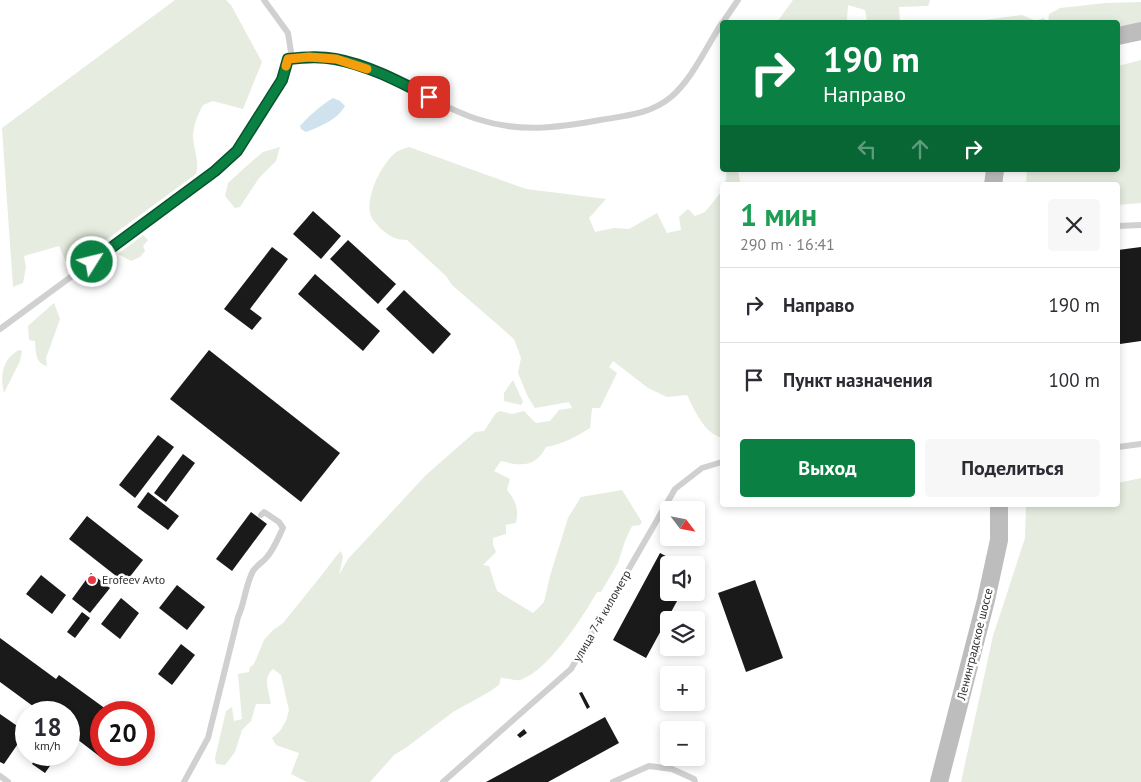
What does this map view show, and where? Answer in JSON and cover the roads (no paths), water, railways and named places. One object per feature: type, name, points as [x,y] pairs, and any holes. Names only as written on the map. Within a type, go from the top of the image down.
[{"type":"main road","points":[[1120,36],[1141,31]]},
{"type":"main road","name":"Ленинградское шоссе","points":[[939,782],[986,600],[999,540],[999,507]]},
{"type":"lane","points":[[0,329],[215,171],[237,151],[282,80],[291,52],[288,33],[264,0]]},
{"type":"lane","points":[[725,20],[738,0]]},
{"type":"lane","points":[[288,59],[309,57],[336,59],[377,72],[456,111],[477,119],[534,129],[565,126],[651,110],[671,97],[690,74],[720,28]]},
{"type":"lane","points":[[1120,226],[1141,225]]},
{"type":"lane","points":[[1120,447],[1141,444]]},
{"type":"lane","name":"улица 7-й километр","points":[[443,782],[571,669],[675,489],[702,468],[720,463]]},
{"type":"lane","points":[[184,782],[208,738],[247,585],[255,569],[267,557],[274,546],[283,528],[273,517],[264,512],[261,516]]},
{"type":"lane","points":[[612,782],[649,766],[672,768],[694,779],[695,782]]},
{"type":"lane","points":[[0,776],[8,782]]},
{"type":"water","points":[[333,98],[345,106],[338,115],[306,132],[301,129],[300,126],[319,107]]},
{"type":"place","name":"Erofeev Avto","points":[[92,580]]}]
